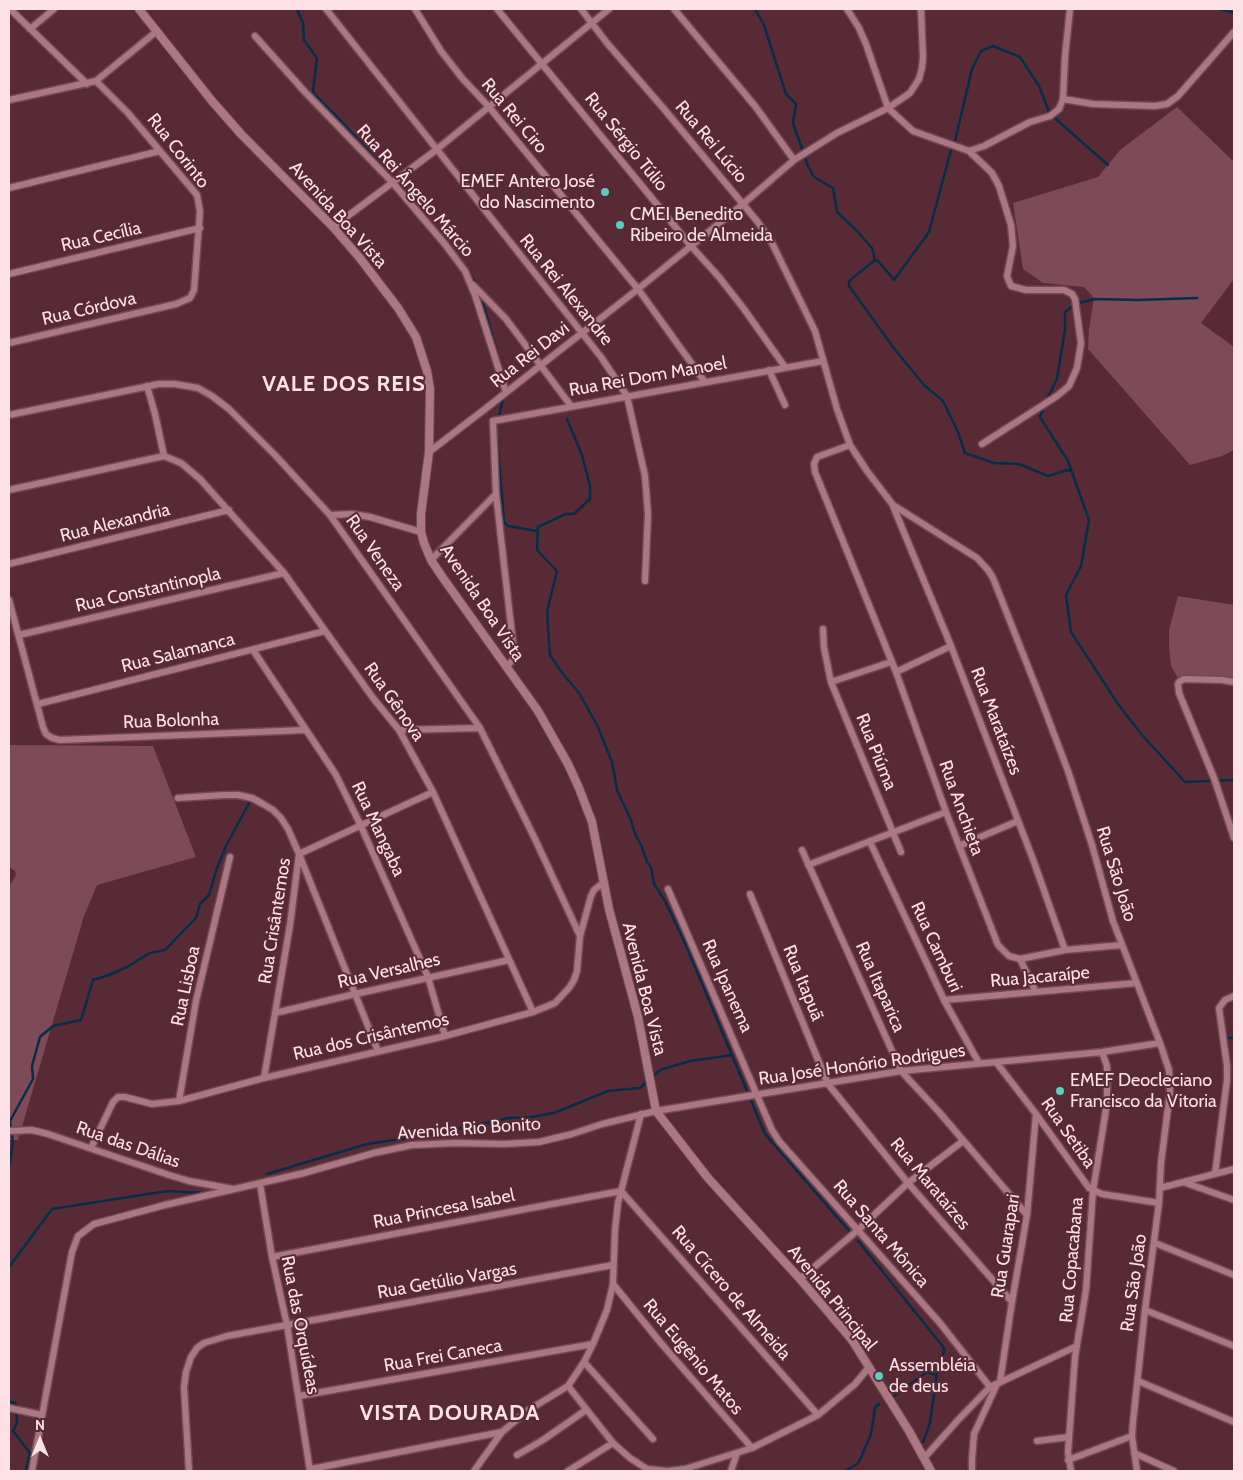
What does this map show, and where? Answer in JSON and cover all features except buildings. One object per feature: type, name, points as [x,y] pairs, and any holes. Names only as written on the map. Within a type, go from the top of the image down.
[{"type":"street","points":[[10,9],[87,84]]},
{"type":"street","points":[[30,29],[54,9]]},
{"type":"street","name":"Avenida Boa Vista","points":[[139,9],[212,101],[241,134],[333,227],[379,283],[416,337],[430,381],[429,452],[421,514],[422,532],[431,560],[538,711],[568,764],[579,788],[592,822],[608,909],[638,1017],[656,1111]]},
{"type":"street","name":"Rua Rei Alexandre","points":[[326,9],[601,357],[627,396],[644,476],[648,514],[645,582]]},
{"type":"street","name":"Rua Rei Ciro","points":[[415,9],[441,51],[462,78],[490,107],[638,289],[705,382]]},
{"type":"street","name":"Rua Sérgio Túlio","points":[[497,9],[691,246],[719,277],[785,368]]},
{"type":"street","name":"Rua Rei Lúcio","points":[[581,9],[770,239],[815,331],[823,361]]},
{"type":"street","points":[[333,227],[436,150],[609,9]]},
{"type":"street","points":[[674,9],[760,112],[794,160]]},
{"type":"street","points":[[847,9],[866,44],[888,108],[908,128],[918,134],[969,151],[992,173],[999,186],[1012,225],[1013,246],[1008,276],[1009,283],[1013,288],[1019,289],[1068,291],[1075,300],[1081,335],[1080,356],[1077,368],[1068,386],[1057,396],[982,444]]},
{"type":"street","name":"Rua Rei Davi","points":[[429,452],[638,289],[794,160],[837,132],[888,108],[910,93],[919,79],[923,58],[921,9]]},
{"type":"street","points":[[969,151],[984,146],[1030,122],[1050,116],[1058,109],[1063,99],[1064,56],[1070,9]]},
{"type":"street","points":[[9,100],[96,81],[157,31]]},
{"type":"street","points":[[1063,99],[1093,104],[1155,106],[1167,104],[1175,99],[1234,32]]},
{"type":"street","name":"Rua Rei Ângelo Márcio","points":[[255,36],[305,92],[392,182],[444,243],[464,271],[471,283],[506,392]]},
{"type":"street","name":"Rua Corinto","points":[[96,81],[128,113],[197,195],[200,211],[200,228],[194,290],[190,298],[176,304]]},
{"type":"street","points":[[9,188],[160,151]]},
{"type":"street","name":"Rua Cecília","points":[[9,274],[200,228]]},
{"type":"street","points":[[471,283],[506,320],[571,406]]},
{"type":"street","name":"Rua Córdova","points":[[9,343],[176,304]]},
{"type":"street","name":"Rua Rei Dom Manoel","points":[[493,421],[823,361]]},
{"type":"street","name":"Rua São João","points":[[823,361],[837,409],[850,444],[867,471],[893,505],[977,558],[993,578],[1068,771],[1092,845],[1113,921],[1169,1070],[1170,1081],[1155,1243],[1145,1310],[1132,1436],[1137,1471]]},
{"type":"street","points":[[769,370],[785,406]]},
{"type":"street","name":"Rua Veneza","points":[[9,415],[147,386],[174,384],[198,388],[229,409],[275,455],[330,515],[480,728],[536,838],[580,936]]},
{"type":"street","points":[[9,490],[164,456],[147,386]]},
{"type":"street","points":[[485,410],[493,421],[496,494],[514,652],[513,660],[507,666]]},
{"type":"street","name":"Rua Anchieta","points":[[850,444],[817,458],[814,468],[896,672],[946,812],[998,945],[1004,952],[1020,959]]},
{"type":"street","name":"Rua Gênova","points":[[164,456],[188,468],[229,510],[284,573],[373,698],[399,730],[433,792],[533,1012]]},
{"type":"street","points":[[431,560],[496,494]]},
{"type":"street","name":"Rua Marataízes","points":[[893,505],[951,646],[1065,950]]},
{"type":"street","name":"Rua Alexandria","points":[[9,564],[229,510]]},
{"type":"street","points":[[330,515],[352,514],[370,517],[422,532]]},
{"type":"street","name":"Rua Constantinopla","points":[[19,635],[284,573]]},
{"type":"street","points":[[9,600],[38,704]]},
{"type":"street","name":"Rua Piúma","points":[[823,629],[824,648],[831,682],[901,852]]},
{"type":"street","name":"Rua Salamanca","points":[[38,704],[325,631]]},
{"type":"street","points":[[896,672],[951,646]]},
{"type":"street","name":"Rua Mangaba","points":[[253,650],[336,775],[360,824],[428,977],[445,1036]]},
{"type":"street","points":[[831,682],[892,662]]},
{"type":"street","points":[[1234,682],[1184,679],[1179,682],[1179,693],[1214,778],[1234,838]]},
{"type":"street","name":"Rua Bolonha","points":[[38,704],[46,734],[60,740],[306,730]]},
{"type":"street","points":[[399,730],[480,728]]},
{"type":"street","name":"Rua Crisântemos","points":[[264,1078],[299,854],[360,824],[433,792]]},
{"type":"street","points":[[178,798],[224,795],[252,798],[273,810],[281,818],[299,854],[378,1051]]},
{"type":"street","points":[[808,865],[946,812]]},
{"type":"street","points":[[959,846],[1018,821]]},
{"type":"street","name":"Rua Camburi","points":[[870,842],[944,1000],[979,1063]]},
{"type":"street","name":"Rua Itaparica","points":[[802,850],[901,1071],[939,1112],[1027,1215]]},
{"type":"street","name":"Rua Lisboa","points":[[180,1101],[196,1001],[230,857]]},
{"type":"street","name":"Rua dos Crisântemos","points":[[90,1148],[113,1102],[118,1097],[152,1104],[180,1101],[264,1078],[445,1036],[533,1012],[555,1003],[569,988],[577,971],[580,936],[594,890],[604,882]]},
{"type":"street","name":"Rua Ipanema","points":[[668,889],[758,1096]]},
{"type":"street","name":"Rua Itapuã","points":[[750,894],[828,1084]]},
{"type":"street","points":[[1036,992],[1020,959],[1065,950],[1122,945]]},
{"type":"street","name":"Rua Versalhes","points":[[275,1013],[509,960]]},
{"type":"street","name":"Rua Jacaraípe","points":[[944,1000],[1137,983]]},
{"type":"street","points":[[1215,1174],[1227,1080],[1220,1011],[1221,1003],[1234,996]]},
{"type":"street","name":"Rua José Honório Rodrigues","points":[[656,1111],[758,1096],[901,1071],[1102,1052],[1160,1043]]},
{"type":"street","name":"Rua Copacabana","points":[[1071,1471],[1068,1460],[1069,1437],[1077,1346],[1086,1290],[1093,1191],[1107,1103],[1107,1066],[1102,1052]]},
{"type":"street","name":"Rua Setiba","points":[[996,1062],[1085,1183],[1093,1191],[1159,1203]]},
{"type":"street","name":"Rua Marataízes","points":[[828,1084],[908,1183],[1012,1302]]},
{"type":"street","name":"Rua Santa Mônica","points":[[758,1096],[779,1141],[940,1323],[990,1388]]},
{"type":"street","name":"Avenida Rio Bonito","points":[[237,1189],[304,1173],[374,1153],[412,1145],[539,1142],[656,1111]]},
{"type":"street","name":"Avenida Principal","points":[[656,1111],[708,1178],[800,1279],[852,1340],[925,1457],[931,1471]]},
{"type":"street","points":[[474,1471],[502,1432],[527,1411],[568,1386],[593,1344],[607,1310],[612,1284],[615,1230],[621,1190],[634,1149],[641,1114]]},
{"type":"street","name":"Rua Guarapari","points":[[972,1471],[974,1434],[998,1383],[1027,1215],[1036,1114]]},
{"type":"street","name":"Rua das Dálias","points":[[9,1130],[32,1130],[189,1181],[237,1189]]},
{"type":"street","points":[[800,1279],[858,1230],[908,1183],[963,1141]]},
{"type":"street","points":[[1160,1188],[1234,1169]]},
{"type":"street","points":[[1185,1182],[1234,1200]]},
{"type":"street","name":"Rua das Orquídeas","points":[[257,1184],[287,1325],[311,1470]]},
{"type":"street","points":[[32,1471],[72,1252],[78,1236],[94,1224],[165,1205],[237,1189]]},
{"type":"street","name":"Rua Princesa Isabel","points":[[272,1257],[621,1190]]},
{"type":"street","name":"Rua Cícero de Almeida","points":[[621,1190],[818,1415]]},
{"type":"street","points":[[1155,1243],[1234,1275]]},
{"type":"street","name":"Rua Getúlio Vargas","points":[[189,1471],[184,1386],[186,1372],[191,1357],[197,1348],[212,1339],[613,1265]]},
{"type":"street","name":"Rua Eugênio Matos","points":[[612,1284],[752,1448]]},
{"type":"street","points":[[1145,1310],[1234,1346]]},
{"type":"street","name":"Rua Frei Caneca","points":[[299,1396],[593,1344]]},
{"type":"street","points":[[925,1457],[958,1419],[990,1388],[1077,1346]]},
{"type":"street","points":[[584,1362],[654,1439]]},
{"type":"street","points":[[568,1386],[614,1443],[630,1458],[647,1469],[667,1471],[685,1469],[752,1448],[818,1415],[855,1384],[869,1367]]},
{"type":"street","points":[[1138,1381],[1234,1422]]},
{"type":"street","points":[[9,1408],[42,1415]]},
{"type":"street","points":[[517,1455],[543,1440],[586,1410]]},
{"type":"street","points":[[311,1470],[502,1432]]},
{"type":"street","points":[[1068,1460],[1132,1436]]},
{"type":"street","points":[[1037,1441],[1069,1437]]},
{"type":"street","points":[[568,1471],[614,1443]]},
{"type":"street","points":[[731,1471],[737,1453]]},
{"type":"street","points":[[1134,1453],[1174,1471]]},
{"type":"shaded area","points":[[1177,107],[1234,162],[1234,279],[1201,323],[1234,347],[1234,450],[1222,456],[1190,465],[1088,349],[1094,298],[1084,287],[1043,283],[1023,269],[1013,203],[1098,177],[1120,150]]},
{"type":"shaded area","points":[[1178,596],[1234,605],[1234,681],[1209,678],[1181,683],[1171,666],[1169,648],[1169,630]]},
{"type":"shaded area","points":[[9,745],[153,746],[196,857],[97,885],[84,916],[18,1140],[9,1140],[9,887],[16,875],[15,871],[9,867]]},
{"type":"waterway","points":[[297,9],[303,23],[304,40],[317,58],[314,94],[391,176]]},
{"type":"waterway","points":[[755,9],[764,25],[786,94],[796,104],[793,123],[808,166],[814,177],[833,188],[837,212],[872,248],[875,260],[894,280],[929,232],[952,146],[955,141],[972,69],[981,51],[993,46],[1020,57],[1039,86],[1050,114],[1108,165]]},
{"type":"waterway","points":[[1220,9],[1234,13]]},
{"type":"waterway","points":[[435,228],[446,241]]},
{"type":"waterway","points":[[875,260],[849,281],[849,286],[893,347],[924,385],[943,401],[958,432],[965,453],[994,463],[1019,464],[1048,476],[1067,470],[1071,471]]},
{"type":"waterway","points":[[468,272],[479,288]]},
{"type":"waterway","points":[[481,296],[502,370]]},
{"type":"waterway","points":[[1046,401],[1057,379],[1065,329],[1065,312],[1075,304],[1095,299],[1197,298]]},
{"type":"waterway","points":[[496,429],[503,398]]},
{"type":"waterway","points":[[1044,406],[1040,417],[1068,461],[1089,520],[1081,566],[1066,595],[1071,632],[1118,704],[1142,735],[1185,782],[1234,780]]},
{"type":"waterway","points":[[567,419],[582,455],[590,486],[590,499],[574,514],[566,514],[538,527],[537,550],[557,571],[547,612],[550,655],[579,693],[597,725],[612,762],[617,790],[647,862],[651,867],[654,884],[665,901],[685,943],[765,1134],[850,1232]]},
{"type":"waterway","points":[[497,437],[504,522],[508,526],[537,531]]},
{"type":"waterway","points":[[9,1167],[13,1143],[10,1121],[33,1079],[32,1066],[40,1037],[53,1026],[81,1020],[93,980],[127,967],[150,953],[165,950],[196,918],[200,904],[209,895],[226,846],[249,803]]},
{"type":"waterway","points":[[1227,1038],[1234,1038]]},
{"type":"waterway","points":[[267,1174],[367,1144],[429,1135],[509,1118],[554,1113],[608,1091],[640,1088],[660,1070],[690,1061],[732,1055]]},
{"type":"waterway","points":[[9,1267],[52,1209],[167,1191],[206,1193]]},
{"type":"waterway","points":[[858,1241],[944,1348],[938,1365],[930,1423],[923,1442]]},
{"type":"waterway","points":[[894,1396],[927,1372],[936,1375]]},
{"type":"waterway","points":[[9,1402],[15,1403],[16,1406],[17,1423],[13,1431],[30,1453],[26,1471]]},
{"type":"waterway","points":[[845,1471],[857,1464],[861,1458],[871,1434],[875,1408],[879,1404]]},
{"type":"place","name":"EMEF Antero José do Nascimento","points":[[605,192]]},
{"type":"place","name":"CMEI Benedito Ribeiro de Almeida","points":[[620,225]]},
{"type":"place","name":"EMEF Deocleciano Francisco da Vitoria","points":[[1060,1091]]},
{"type":"place","name":"Assembléia de deus","points":[[879,1376]]},
{"type":"district","name":"VALE DOS REIS","points":[[344,385]]},
{"type":"district","name":"VISTA DOURADA","points":[[450,1414]]}]
